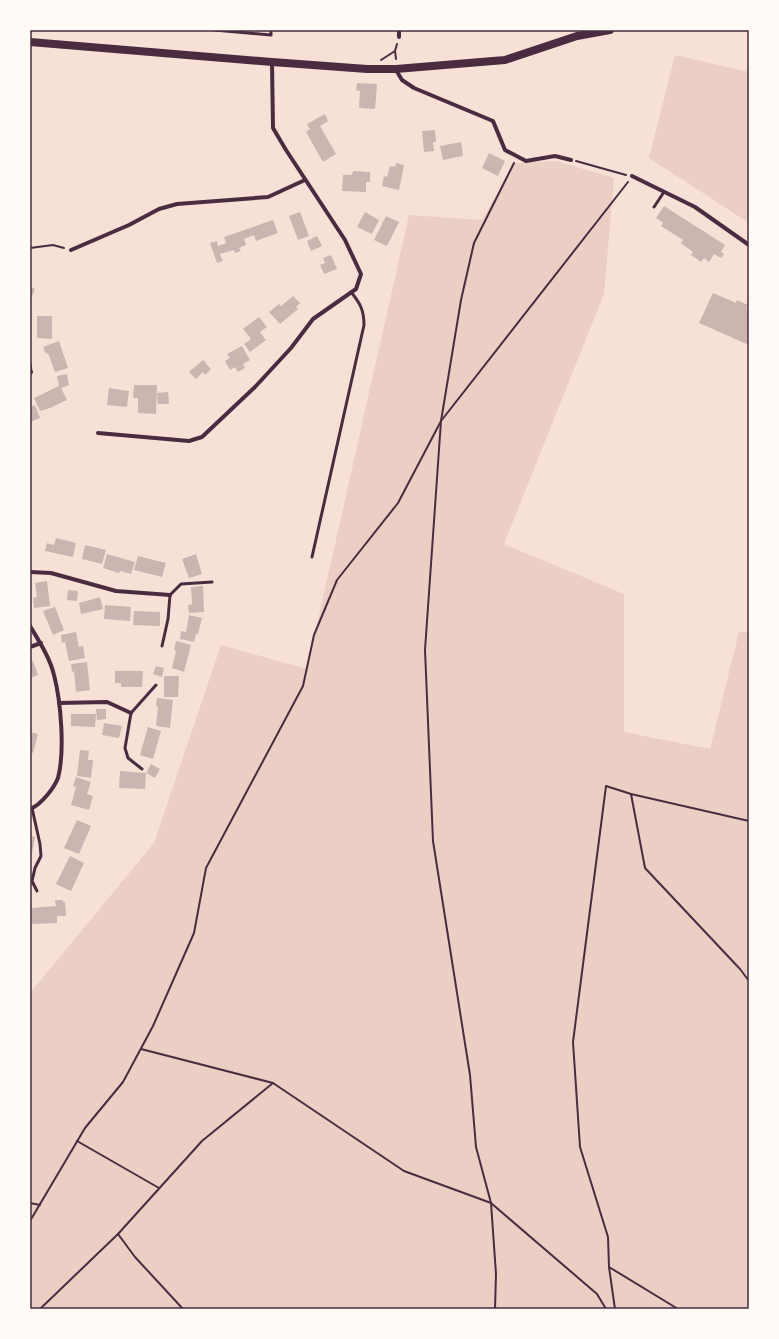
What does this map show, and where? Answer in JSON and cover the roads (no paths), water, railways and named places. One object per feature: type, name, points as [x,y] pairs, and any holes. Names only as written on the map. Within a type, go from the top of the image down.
[{"type":"main road","points":[[30,42],[272,62],[367,69],[396,69],[505,60],[577,36],[610,30]]},
{"type":"street","points":[[399,30],[399,37]]},
{"type":"street","points":[[98,433],[189,441],[202,437],[255,387],[291,348],[313,319],[356,289],[361,274],[345,240],[305,180],[273,128],[272,62]]},
{"type":"street","points":[[396,69],[402,80],[414,88],[493,121],[505,150],[515,156],[526,161],[555,156],[571,160]]},
{"type":"street","points":[[632,176],[695,207],[749,245]]},
{"type":"street","points":[[71,250],[129,225],[159,209],[177,204],[268,198],[305,180]]},
{"type":"street","points":[[30,572],[51,573],[116,591],[170,595]]},
{"type":"street","points":[[30,626],[41,643],[54,674],[59,703],[62,744],[57,778],[46,797],[31,808]]},
{"type":"street","points":[[30,647],[41,643]]},
{"type":"street","points":[[59,703],[107,702],[131,713]]},
{"type":"lane","points":[[214,30],[271,35],[271,30]]},
{"type":"lane","points":[[654,207],[664,192]]},
{"type":"lane","points":[[312,557],[364,325],[364,315],[352,292]]},
{"type":"lane","points":[[30,363],[31,373]]},
{"type":"lane","points":[[162,646],[168,618],[170,595],[181,584],[212,582]]},
{"type":"lane","points":[[142,769],[128,758],[125,748],[131,713],[156,685]]},
{"type":"lane","points":[[31,808],[41,856],[35,868],[32,881],[37,891]]}]
